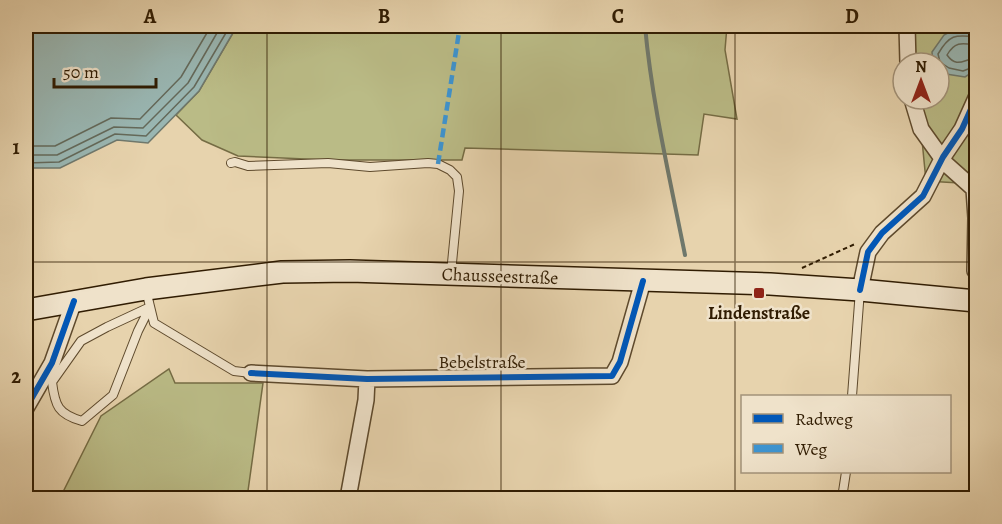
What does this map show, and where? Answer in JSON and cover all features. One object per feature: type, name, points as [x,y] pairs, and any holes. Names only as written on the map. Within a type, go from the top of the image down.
[{"type":"main road","name":"Chausseestraße","points":[[26,310],[74,301],[148,298],[282,272],[350,271],[770,284],[976,301]]},
{"type":"street","points":[[907,26],[908,51]]},
{"type":"street","points":[[860,290],[868,252],[882,233],[923,196],[943,157],[962,129],[976,98]]},
{"type":"street","points":[[916,111],[921,129],[946,164],[974,189],[975,271]]},
{"type":"street","name":"Bebelstraße","points":[[251,373],[367,379],[612,376],[620,362],[644,281]]},
{"type":"street","points":[[26,408],[52,363],[74,301]]},
{"type":"street","points":[[348,498],[366,400],[367,379]]},
{"type":"lane","points":[[231,163],[236,162],[248,166],[328,163],[370,167],[428,163],[438,164],[450,170],[457,177],[459,191],[451,274]]},
{"type":"lane","points":[[852,395],[860,290]]},
{"type":"lane","points":[[148,298],[113,396],[82,421],[67,417],[54,402],[52,382],[81,341],[107,327],[148,298]]},
{"type":"lane","points":[[148,298],[154,323],[234,371],[251,373]]},
{"type":"lane","points":[[842,498],[846,473]]},
{"type":"path","points":[[801,269],[882,233]]},
{"type":"green space","points":[[237,26],[727,26],[725,50],[737,119],[704,114],[698,155],[465,148],[462,160],[328,160],[238,156],[202,140],[176,115],[199,91]]},
{"type":"green space","points":[[911,26],[976,26],[976,184],[926,181],[919,111],[951,111],[951,51],[912,51]]},
{"type":"green space","points":[[169,369],[175,383],[263,383],[247,498],[60,498],[101,416]]},
{"type":"water","points":[[26,26],[237,26],[199,91],[148,143],[117,140],[60,168],[26,168]]},
{"type":"water","points":[[957,28],[974,31],[976,70],[965,77],[951,75],[951,51],[933,51],[944,35]]},
{"type":"waterway","points":[[645,26],[657,112],[685,255]]},
{"type":"marked path","points":[[438,164],[460,26]]},
{"type":"marked path","points":[[975,271],[975,301]]},
{"type":"cycle path","points":[[860,290],[868,252],[882,233],[923,196],[943,157],[962,129],[976,98]]},
{"type":"cycle path","points":[[251,373],[367,379],[612,376],[620,362],[643,281]]},
{"type":"cycle path","points":[[26,408],[52,363],[74,301]]},
{"type":"place","name":"Lindenstraße","points":[[759,293]]}]
